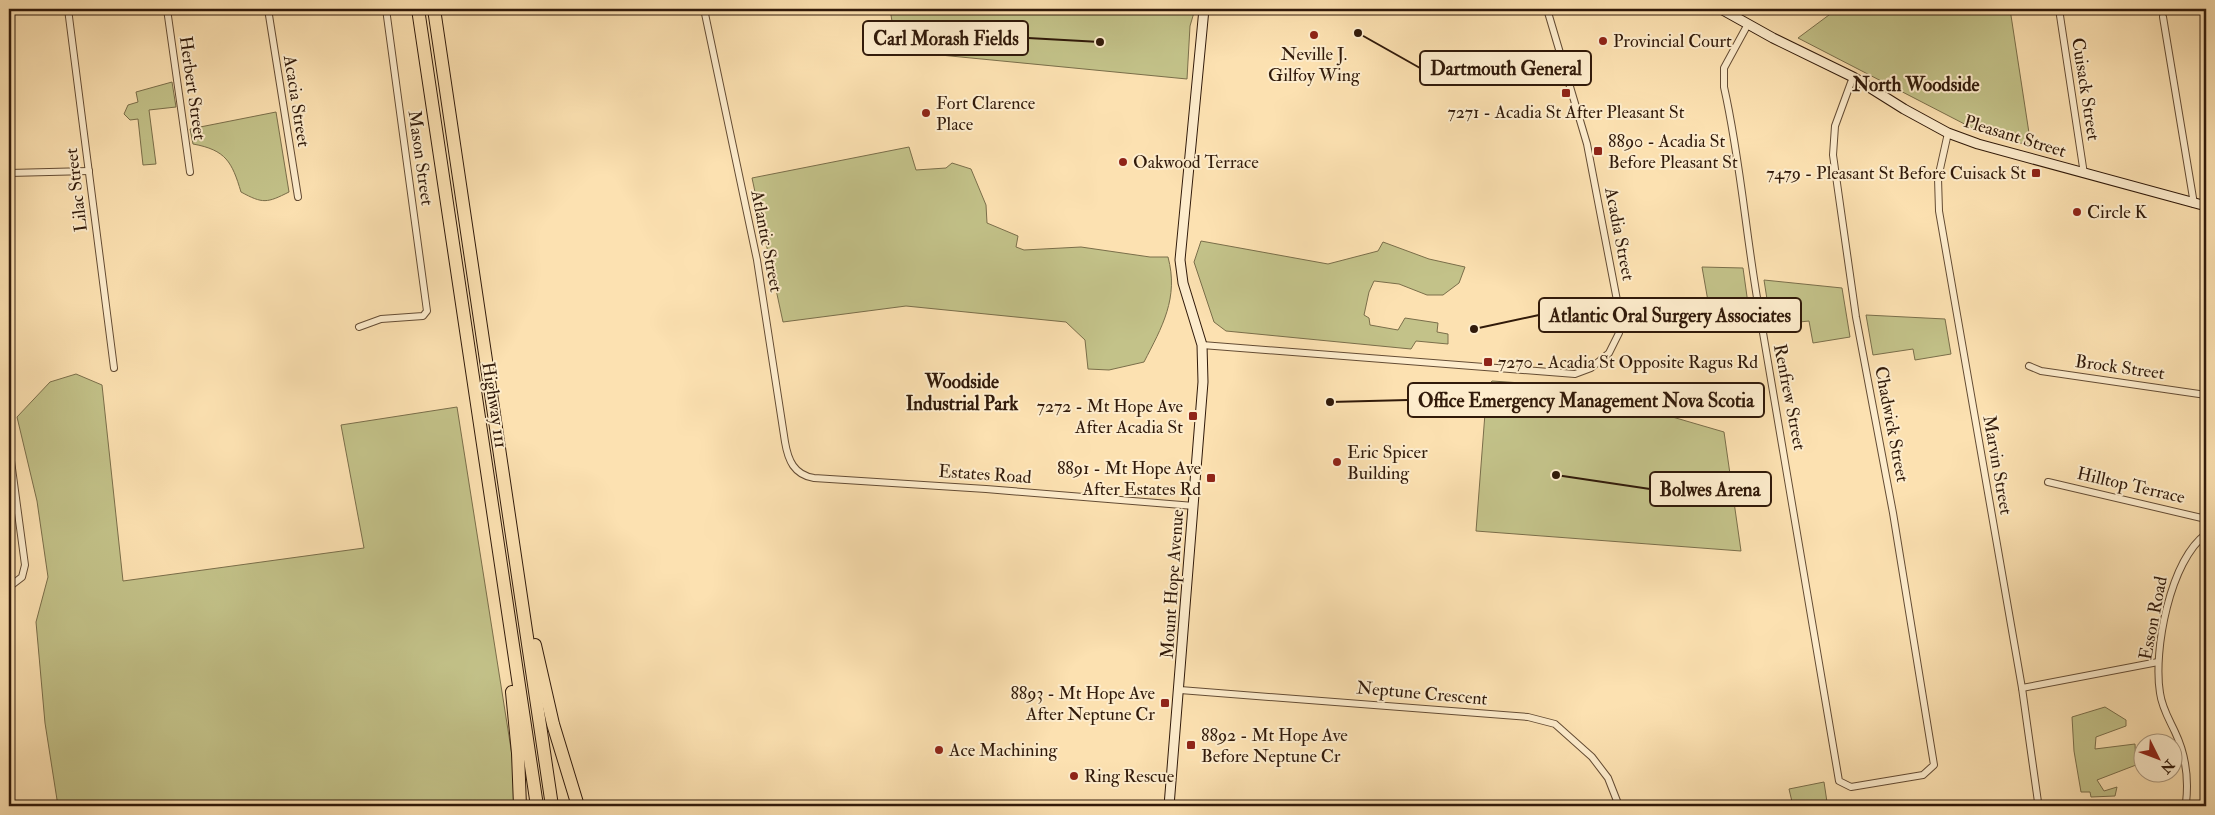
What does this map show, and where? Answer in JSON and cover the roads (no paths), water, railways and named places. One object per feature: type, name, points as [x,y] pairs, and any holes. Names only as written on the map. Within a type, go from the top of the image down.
[{"type":"highway","name":"Highway 111","points":[[418,9],[537,806]]},
{"type":"highway","name":"Highway 111","points":[[434,9],[552,806]]},
{"type":"highway","points":[[483,441],[516,731],[520,806]]},
{"type":"highway","points":[[512,540],[520,557],[523,590],[553,724],[578,806]]},
{"type":"street","name":"Lilac Street","points":[[68,9],[114,368]]},
{"type":"street","name":"Herbert Street","points":[[167,9],[190,172]]},
{"type":"street","name":"Acacia Street","points":[[268,9],[298,197]]},
{"type":"street","name":"Mason Street","points":[[359,327],[381,319],[423,316],[427,311],[386,9]]},
{"type":"street","name":"Atlantic Street","points":[[704,9],[757,260],[787,454],[793,466],[803,475]]},
{"type":"street","name":"Mount Hope Avenue","points":[[1169,806],[1180,690],[1203,374],[1202,346],[1183,283],[1180,260],[1204,9]]},
{"type":"street","name":"Acadia Street","points":[[1202,346],[1574,374],[1591,368],[1605,358],[1619,333],[1619,305],[1587,144],[1547,9]]},
{"type":"street","name":"Pleasant Street","points":[[1721,9],[1853,77],[1948,133],[1978,144],[2084,174],[2206,206]]},
{"type":"street","name":"Cuisack Street","points":[[2059,9],[2084,174]]},
{"type":"street","points":[[2163,17],[2194,204]]},
{"type":"street","name":"Renfrew Street","points":[[1748,24],[1724,68],[1724,87],[1748,230],[1759,312],[1786,459],[1840,781],[1851,788],[1923,774]]},
{"type":"street","name":"Chadwick Street","points":[[1853,77],[1835,126],[1833,155],[1856,317],[1893,513],[1934,760],[1930,770],[1923,774]]},
{"type":"street","name":"Marvin Street","points":[[1948,133],[1938,178],[1939,211],[2022,688],[2038,802]]},
{"type":"street","points":[[9,173],[90,171]]},
{"type":"street","name":"Brock Street","points":[[2029,366],[2042,371],[2206,394]]},
{"type":"street","points":[[9,446],[13,507],[25,565],[21,578],[9,587]]},
{"type":"street","name":"Estates Road","points":[[803,475],[1194,506]]},
{"type":"street","name":"Hilltop Terrace","points":[[2048,482],[2206,519]]},
{"type":"street","name":"Esson Road","points":[[2186,802],[2187,765],[2183,749],[2163,706],[2158,662],[2175,577],[2191,549],[2206,534]]},
{"type":"street","points":[[2022,688],[2158,662]]},
{"type":"street","name":"Neptune Crescent","points":[[1180,690],[1394,705],[1544,721],[1555,724],[1592,757],[1608,778],[1619,806]]},
{"type":"place","name":"Dartmouth General","points":[[1358,33]]},
{"type":"place","name":"Neville J. Gilfoy Wing","points":[[1314,35]]},
{"type":"place","name":"Provincial Court","points":[[1603,41]]},
{"type":"place","name":"Carl Morash Fields","points":[[1100,42]]},
{"type":"place","name":"7271 - Acadia St After Pleasant St","points":[[1566,93]]},
{"type":"place","name":"Fort Clarence Place","points":[[926,113]]},
{"type":"place","name":"8890 - Acadia St Before Pleasant St","points":[[1598,151]]},
{"type":"place","name":"Oakwood Terrace","points":[[1123,162]]},
{"type":"place","name":"7479 - Pleasant St Before Cuisack St","points":[[2036,173]]},
{"type":"place","name":"Circle K","points":[[2077,212]]},
{"type":"place","name":"Atlantic Oral Surgery Associates","points":[[1474,329]]},
{"type":"place","name":"7270 - Acadia St Opposite Ragus Rd","points":[[1488,362]]},
{"type":"place","name":"Office Emergency Management Nova Scotia","points":[[1330,402]]},
{"type":"place","name":"7272 - Mt Hope Ave After Acadia St","points":[[1193,416]]},
{"type":"place","name":"Eric Spicer Building","points":[[1337,462]]},
{"type":"place","name":"Bolwes Arena","points":[[1556,475]]},
{"type":"place","name":"8891 - Mt Hope Ave After Estates Rd","points":[[1211,478]]},
{"type":"place","name":"8893 - Mt Hope Ave After Neptune Cr","points":[[1165,703]]},
{"type":"place","name":"8892 - Mt Hope Ave Before Neptune Cr","points":[[1191,745]]},
{"type":"place","name":"Ace Machining","points":[[939,750]]},
{"type":"place","name":"Ring Rescue","points":[[1074,776]]},
{"type":"district","name":"North Woodside","points":[[1916,84]]},
{"type":"district","name":"Woodside Industrial Park","points":[[962,392]]}]
